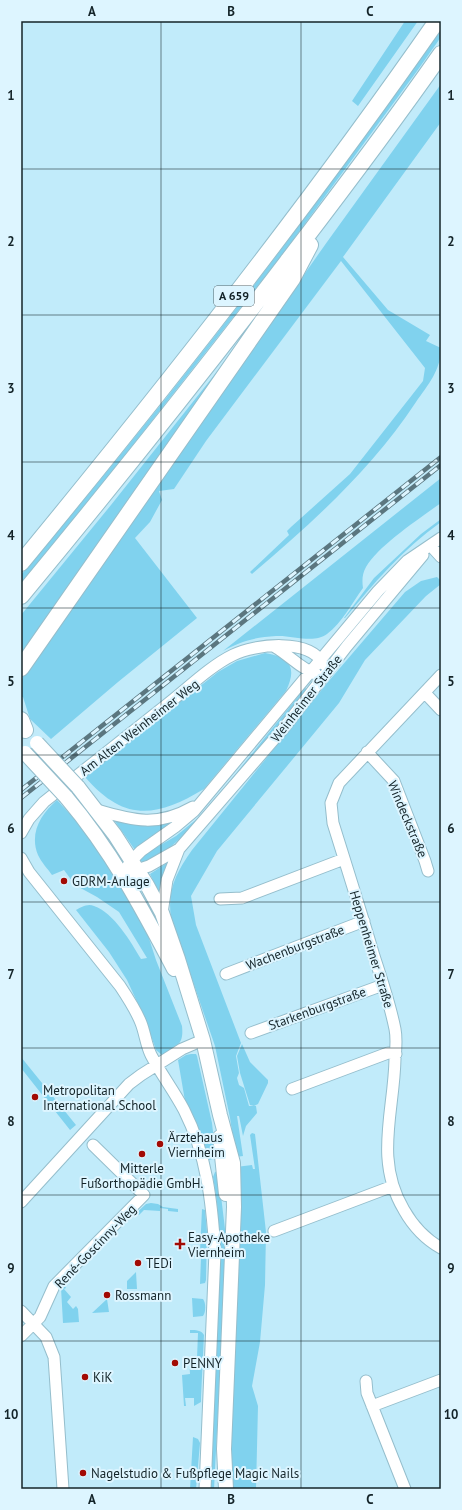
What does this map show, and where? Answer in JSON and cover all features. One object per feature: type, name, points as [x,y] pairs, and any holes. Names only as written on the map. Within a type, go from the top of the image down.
[{"type":"highway","name":"A 659","points":[[21,563],[243,286],[318,186],[437,21]]},
{"type":"highway","name":"A 659","points":[[21,596],[187,391],[337,197],[441,54]]},
{"type":"highway","points":[[21,668],[292,279],[337,197]]},
{"type":"main road","points":[[22,726],[97,810],[135,865],[162,914],[178,959],[203,1040],[220,1115],[233,1163],[234,1207],[224,1449],[219,1489]]},
{"type":"main road","points":[[23,751],[66,797],[96,834],[122,874],[162,945],[192,1006]]},
{"type":"main road","points":[[224,1449],[226,1489]]},
{"type":"street","name":"Weinheimer Straße","points":[[135,865],[141,851],[186,819],[202,802],[320,659],[392,576],[408,561],[441,538]]},
{"type":"street","name":"Weinheimer Straße","points":[[122,874],[135,865],[159,861],[179,849],[283,729],[346,646],[431,546]]},
{"type":"street","points":[[431,546],[441,558]]},
{"type":"street","points":[[273,646],[286,653],[310,672],[325,675],[320,659]]},
{"type":"street","name":"Am Alten Weinheimer Weg","points":[[21,833],[28,820],[44,802],[223,661],[243,651],[253,648],[273,646],[289,646],[303,649],[320,659]]},
{"type":"street","name":"Heppenheimer Straße","points":[[441,675],[339,783],[331,803],[333,823],[364,921],[396,1032],[396,1054],[387,1143],[388,1168],[393,1186],[401,1205],[414,1226],[430,1242],[441,1248]]},
{"type":"street","points":[[425,693],[441,710]]},
{"type":"street","name":"Windeckstraße","points":[[367,752],[394,781],[428,871]]},
{"type":"street","name":"Weinheimer Straße","points":[[97,810],[124,818],[144,821],[177,815],[202,802]]},
{"type":"street","name":"Weinheimer Straße","points":[[162,914],[168,880],[179,849]]},
{"type":"street","points":[[21,858],[29,872],[120,986],[132,1004],[141,1023],[150,1053],[184,1111],[194,1134],[205,1167],[213,1215],[215,1252],[205,1489]]},
{"type":"street","points":[[220,899],[242,898],[344,859]]},
{"type":"street","name":"Wachenburgstraße","points":[[226,974],[364,921]]},
{"type":"street","name":"Starkenburgstraße","points":[[252,1033],[383,985]]},
{"type":"street","points":[[21,1202],[129,1084],[141,1074],[182,1049],[203,1040]]},
{"type":"street","points":[[292,1089],[388,1053],[396,1054]]},
{"type":"street","name":"René-Goscinny-Weg","points":[[21,1336],[40,1317],[54,1286],[144,1195],[93,1144]]},
{"type":"street","points":[[274,1231],[393,1186]]},
{"type":"street","points":[[21,1311],[46,1337],[54,1357],[63,1489]]},
{"type":"street","points":[[372,1406],[441,1380]]},
{"type":"street","points":[[366,1381],[367,1393],[405,1489]]},
{"type":"shaded area","points":[[405,21],[418,21],[358,106],[352,101]]},
{"type":"shaded area","points":[[441,29],[441,37],[282,255],[111,473],[21,583],[21,575],[137,434],[287,241]]},
{"type":"shaded area","points":[[441,84],[441,122],[343,257],[388,310],[430,335],[426,341],[441,348],[439,363],[433,377],[399,427],[360,473],[319,515],[252,574],[250,572],[289,535],[287,531],[350,474],[423,381],[425,368],[341,261],[206,441],[174,489],[159,491],[162,500],[150,522],[135,538],[197,618],[51,739],[30,719],[23,697],[21,697],[22,679],[28,666],[327,242]]},
{"type":"shaded area","points":[[246,335],[21,657],[21,615],[111,505]]},
{"type":"shaded area","points":[[441,478],[441,503],[389,541],[372,559],[364,572],[362,580],[363,588],[342,619],[327,634],[322,637],[309,639],[282,636],[262,637],[242,642],[223,651]]},
{"type":"shaded area","points":[[441,519],[441,522],[414,543],[390,567],[344,618],[374,578],[421,534]]},
{"type":"shaded area","points":[[437,577],[441,581],[441,584],[426,596],[365,660],[339,703],[217,851],[191,896],[196,925],[241,1043],[236,1056],[239,1073],[237,1078],[239,1085],[244,1088],[249,1106],[256,1106],[257,1113],[246,1126],[243,1136],[239,1116],[237,1116],[243,1156],[236,1157],[230,1118],[215,1046],[171,918],[170,899],[174,882],[181,866],[192,850],[328,682],[405,592],[421,581]]},
{"type":"shaded area","points":[[265,653],[281,657],[289,665],[291,676],[286,691],[204,789],[171,806],[156,810],[141,811],[127,808],[113,802],[99,792],[85,777],[218,672],[237,661]]},
{"type":"shaded area","points":[[305,688],[308,690],[254,758],[203,816],[178,840],[158,856],[142,862],[139,859],[176,836],[204,813]]},
{"type":"shaded area","points":[[57,800],[81,826],[122,885],[145,926],[156,960],[182,1026],[181,1041],[175,1047],[162,1055],[156,1050],[145,1019],[127,980],[109,952],[76,910],[89,905],[101,910],[115,921],[141,959],[147,958],[119,912],[97,897],[75,885],[64,870],[52,875],[38,855],[35,839],[38,824],[46,811]]},
{"type":"shaded area","points":[[114,820],[159,824],[174,820],[176,823],[135,850]]},
{"type":"shaded area","points":[[170,861],[161,891],[158,891],[150,874]]},
{"type":"shaded area","points":[[242,1044],[250,1062],[268,1080],[258,1104],[254,1106],[250,1105],[240,1073],[237,1056]]},
{"type":"shaded area","points":[[191,1054],[196,1054],[197,1056],[212,1123],[216,1158],[209,1160],[195,1120],[185,1101],[178,1060]]},
{"type":"shaded area","points":[[21,1057],[76,1125],[70,1130],[21,1068]]},
{"type":"shaded area","points":[[252,1133],[255,1134],[266,1232],[265,1285],[260,1342],[252,1386],[258,1406],[256,1489],[230,1489],[236,1167],[252,1165],[253,1169],[255,1169],[250,1135]]},
{"type":"shaded area","points":[[218,1171],[225,1229],[226,1258],[214,1489],[209,1489],[220,1257],[217,1203],[213,1177],[215,1172]]},
{"type":"shaded area","points":[[146,1204],[158,1204],[163,1207],[178,1209],[178,1212],[160,1208],[160,1211],[144,1210],[139,1215],[137,1214],[132,1217]]},
{"type":"shaded area","points":[[202,1209],[205,1210],[207,1232],[206,1280],[205,1283],[200,1284],[201,1257],[193,1257],[200,1251]]},
{"type":"shaded area","points":[[136,1272],[137,1289],[127,1289],[127,1281]]},
{"type":"shaded area","points":[[68,1282],[65,1286],[66,1288],[64,1289],[71,1297],[67,1302],[73,1309],[76,1306],[78,1309],[79,1322],[63,1323],[61,1288]]},
{"type":"shaded area","points":[[192,1298],[203,1299],[205,1303],[205,1312],[203,1316],[193,1317]]},
{"type":"shaded area","points":[[107,1299],[109,1312],[92,1313]]},
{"type":"shaded area","points":[[190,1330],[200,1331],[204,1335],[201,1402],[194,1406],[194,1398],[185,1398],[186,1406],[184,1406],[182,1375],[190,1374],[189,1359],[197,1358],[198,1333],[190,1333]]},
{"type":"shaded area","points":[[193,1437],[198,1439],[200,1443],[196,1489],[190,1489]]},
{"type":"railway","points":[[21,790],[441,457]]},
{"type":"railway","points":[[21,798],[441,465]]},
{"type":"place","name":"GDRM-Anlage","points":[[64,881]]},
{"type":"place","name":"Metropolitan International School","points":[[35,1097]]},
{"type":"place","name":"Ärztehaus Viernheim","points":[[160,1144]]},
{"type":"place","name":"Mitterle Fußorthopädie GmbH.","points":[[142,1154]]},
{"type":"place","name":"Easy-Apotheke Viernheim","points":[[180,1244]]},
{"type":"place","name":"TEDi","points":[[138,1263]]},
{"type":"place","name":"Rossmann","points":[[107,1295]]},
{"type":"place","name":"PENNY","points":[[175,1363]]},
{"type":"place","name":"KiK","points":[[85,1377]]},
{"type":"place","name":"Nagelstudio & Fußpflege Magic Nails","points":[[83,1473]]}]
